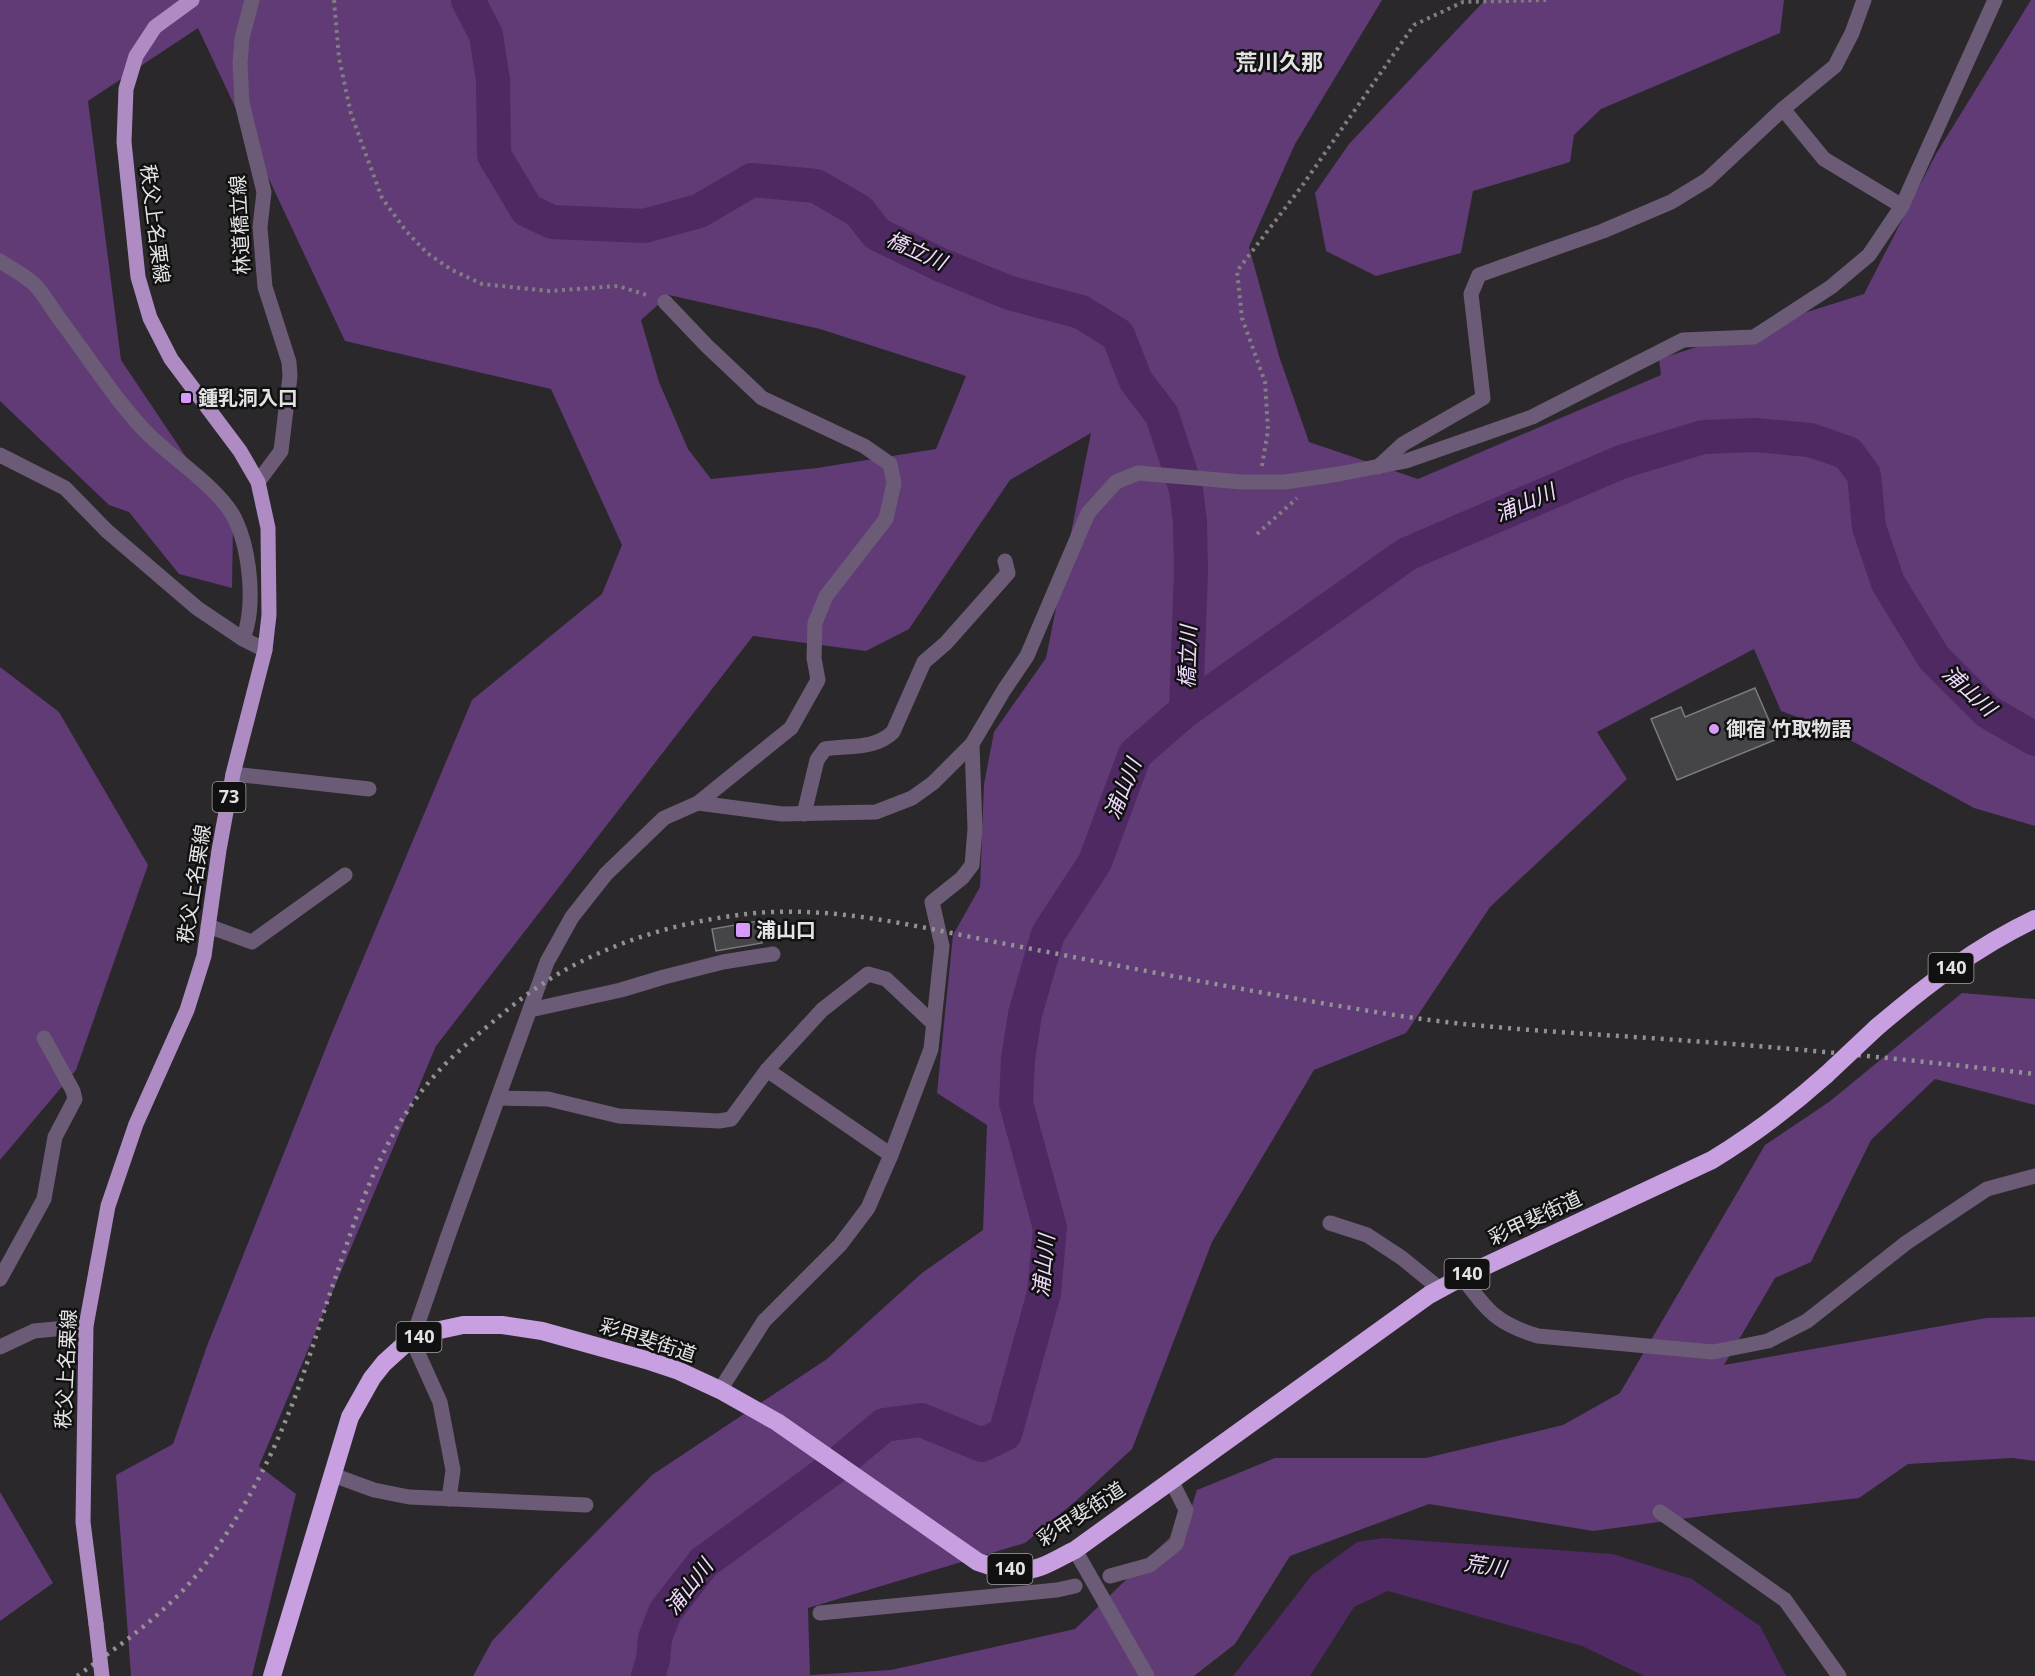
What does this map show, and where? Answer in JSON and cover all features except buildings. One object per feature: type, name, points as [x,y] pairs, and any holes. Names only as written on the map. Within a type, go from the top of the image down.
[{"type":"highway","name":"彩甲斐街道","points":[[272,1676],[350,1417],[372,1378],[384,1363],[405,1344],[426,1333],[463,1324],[542,1331],[646,1359],[679,1371],[720,1390],[777,1422],[978,1562],[996,1568],[1019,1570],[1040,1567],[1075,1550],[1440,1289],[1712,1160],[1747,1139],[1789,1108],[1920,990],[1960,961],[2008,932],[2035,920]]},
{"type":"main road","name":"秩父上名栗線","points":[[102,1676],[83,1522],[86,1326],[108,1206],[136,1124],[187,1010],[204,956],[219,850],[233,774],[265,650],[269,615],[268,528],[258,482],[240,451],[171,359],[150,318],[138,277],[124,142],[126,89],[136,56],[155,27],[186,4]]},
{"type":"street","name":"林道橋立線","points":[[252,0],[242,38],[240,63],[242,103],[255,148],[264,192],[260,227],[265,287],[289,362],[290,376],[281,451],[258,482]]},
{"type":"street","points":[[1378,467],[1403,444],[1483,398],[1471,294],[1479,275],[1603,231],[1671,202],[1707,180],[1783,109],[1835,66],[1852,33],[1864,0]]},
{"type":"street","points":[[698,803],[782,814],[876,812],[912,798],[933,783],[972,744],[1027,656],[1088,513],[1116,482],[1138,473],[1242,482],[1285,482],[1406,461],[1532,417],[1683,340],[1754,337],[1831,287],[1869,255],[1902,206],[1995,0]]},
{"type":"street","points":[[1783,109],[1824,159],[1902,206]]},
{"type":"street","points":[[0,261],[34,284],[117,399],[150,435],[217,496],[234,518],[243,543],[249,575],[250,609],[243,639]]},
{"type":"street","points":[[449,1499],[453,1470],[440,1402],[412,1340],[547,962],[572,917],[606,874],[664,818],[698,803],[791,728],[818,680],[814,658],[815,623],[826,596],[886,519],[894,483],[890,465],[864,447],[762,398],[665,302]]},
{"type":"street","points":[[0,455],[65,488],[107,531],[197,608],[243,639],[265,650]]},
{"type":"street","points":[[804,814],[817,760],[825,749],[867,746],[885,739],[893,732],[924,662],[946,643],[1004,579],[1008,573],[1005,561]]},
{"type":"street","points":[[720,1390],[764,1322],[840,1245],[868,1208],[891,1155],[931,1049],[942,945],[932,902],[962,878],[972,865],[975,829],[972,744]]},
{"type":"street","points":[[233,774],[369,789]]},
{"type":"street","points":[[208,926],[252,942],[345,875]]},
{"type":"street","points":[[530,1010],[621,990],[723,962],[772,954]]},
{"type":"street","points":[[498,1098],[548,1099],[619,1116],[719,1121],[731,1119],[767,1070],[822,1010],[868,974],[886,979],[934,1024]]},
{"type":"street","points":[[0,1280],[44,1199],[55,1137],[75,1099],[73,1091],[44,1038]]},
{"type":"street","points":[[767,1070],[891,1155]]},
{"type":"street","points":[[1462,1277],[1485,1308],[1497,1319],[1516,1330],[1538,1336],[1713,1352],[1768,1341],[1807,1321],[1906,1243],[1987,1189],[2035,1176]]},
{"type":"street","points":[[1330,1223],[1367,1235],[1402,1258],[1440,1289]]},
{"type":"street","points":[[0,1347],[34,1331],[86,1326]]},
{"type":"street","points":[[333,1475],[374,1490],[409,1497],[586,1505]]},
{"type":"street","points":[[1110,1576],[1150,1565],[1176,1544],[1186,1510],[1171,1480]]},
{"type":"street","points":[[1660,1512],[1785,1600],[1839,1676]]},
{"type":"street","points":[[1075,1550],[1147,1676]]},
{"type":"street","points":[[820,1613],[1058,1590],[1076,1586]]},
{"type":"path","points":[[334,0],[339,57],[351,114],[382,198],[406,231],[427,253],[452,270],[482,284],[549,291],[618,286],[665,302]]},
{"type":"path","points":[[1260,482],[1268,430],[1265,381],[1242,318],[1237,272],[1302,186],[1414,25],[1463,2],[1546,0]]},
{"type":"path","points":[[1257,534],[1320,477]]},
{"type":"shaded area","points":[[0,0],[1382,0],[1295,144],[1249,247],[1279,356],[1309,442],[1418,479],[1661,375],[1659,359],[1864,294],[1936,154],[2031,0],[2035,0],[2035,826],[1974,808],[1832,730],[1781,711],[1754,649],[1597,732],[1627,779],[1490,907],[1406,1033],[1314,1070],[1212,1242],[1132,1449],[1077,1500],[1025,1543],[808,1608],[810,1675],[891,1670],[1075,1629],[1187,1521],[1197,1490],[1275,1458],[1426,1458],[1563,1425],[1620,1393],[1765,1145],[1829,1102],[1962,993],[2035,999],[2035,1105],[1935,1079],[1871,1140],[1811,1262],[1775,1278],[1724,1365],[1986,1318],[2035,1317],[2035,1461],[2012,1458],[1908,1464],[1859,1498],[1593,1531],[1429,1504],[1290,1556],[1235,1644],[1194,1676],[473,1676],[492,1641],[652,1475],[827,1359],[922,1273],[983,1230],[987,1125],[937,1093],[953,935],[980,887],[984,784],[994,732],[1046,658],[1091,433],[1010,480],[909,629],[866,651],[753,636],[436,1046],[259,1466],[296,1494],[252,1676],[131,1676],[116,1475],[173,1444],[207,1346],[331,1035],[472,700],[602,594],[622,545],[551,389],[345,341],[198,28],[88,101],[121,360],[233,527],[232,588],[179,574],[129,512],[109,505],[0,401]],"holes":[[[669,295],[820,329],[966,376],[936,449],[817,468],[711,479],[688,449],[659,382],[641,320]]]},
{"type":"shaded area","points":[[1485,0],[1784,0],[1780,33],[1601,109],[1574,135],[1570,162],[1473,191],[1461,253],[1376,276],[1326,251],[1315,193],[1349,144]]},
{"type":"shaded area","points":[[0,667],[59,712],[148,865],[76,1070],[0,1160]]},
{"type":"shaded area","points":[[0,1492],[53,1583],[0,1621]]},
{"type":"water","name":"荒川","points":[[1383,1538],[1613,1554],[1692,1579],[1760,1626],[1786,1676],[1644,1676],[1582,1646],[1388,1591],[1354,1607],[1310,1676],[1233,1676],[1312,1575],[1357,1542]]},
{"type":"waterway","name":"橋立川","points":[[468,0],[486,35],[493,80],[494,155],[527,210],[552,222],[644,226],[699,211],[752,180],[816,186],[859,211],[877,234],[941,265],[1010,293],[1081,312],[1118,335],[1136,381],[1162,415],[1186,489],[1190,522],[1191,571],[1186,710]]},
{"type":"waterway","name":"浦山川","points":[[648,1676],[653,1660],[655,1638],[665,1612],[704,1562],[833,1468],[884,1425],[921,1420],[982,1445],[1005,1434],[1044,1293],[1050,1228],[1016,1103],[1018,1059],[1025,1014],[1048,934],[1095,862],[1135,754],[1186,710],[1407,554],[1621,462],[1703,437],[1755,435],[1810,440],[1848,453],[1864,475],[1869,527],[1888,583],[1934,658],[1988,712],[2035,739]]},
{"type":"railway","points":[[77,1676],[128,1639],[175,1598],[203,1567],[238,1516],[277,1441],[292,1404],[364,1196],[388,1144],[418,1096],[461,1049],[506,1010],[535,989],[586,959],[653,933],[700,921],[747,914],[812,912],[844,915],[910,925],[1241,989],[1420,1019],[1497,1027],[1734,1044],[2035,1074]]},
{"type":"place","name":"鍾乳洞入口","points":[[186,398]]},
{"type":"place","name":"御宿 竹取物語","points":[[1714,729]]},
{"type":"place","name":"浦山口","points":[[743,930]]},
{"type":"district","name":"荒川久那","points":[[1279,62]]}]
